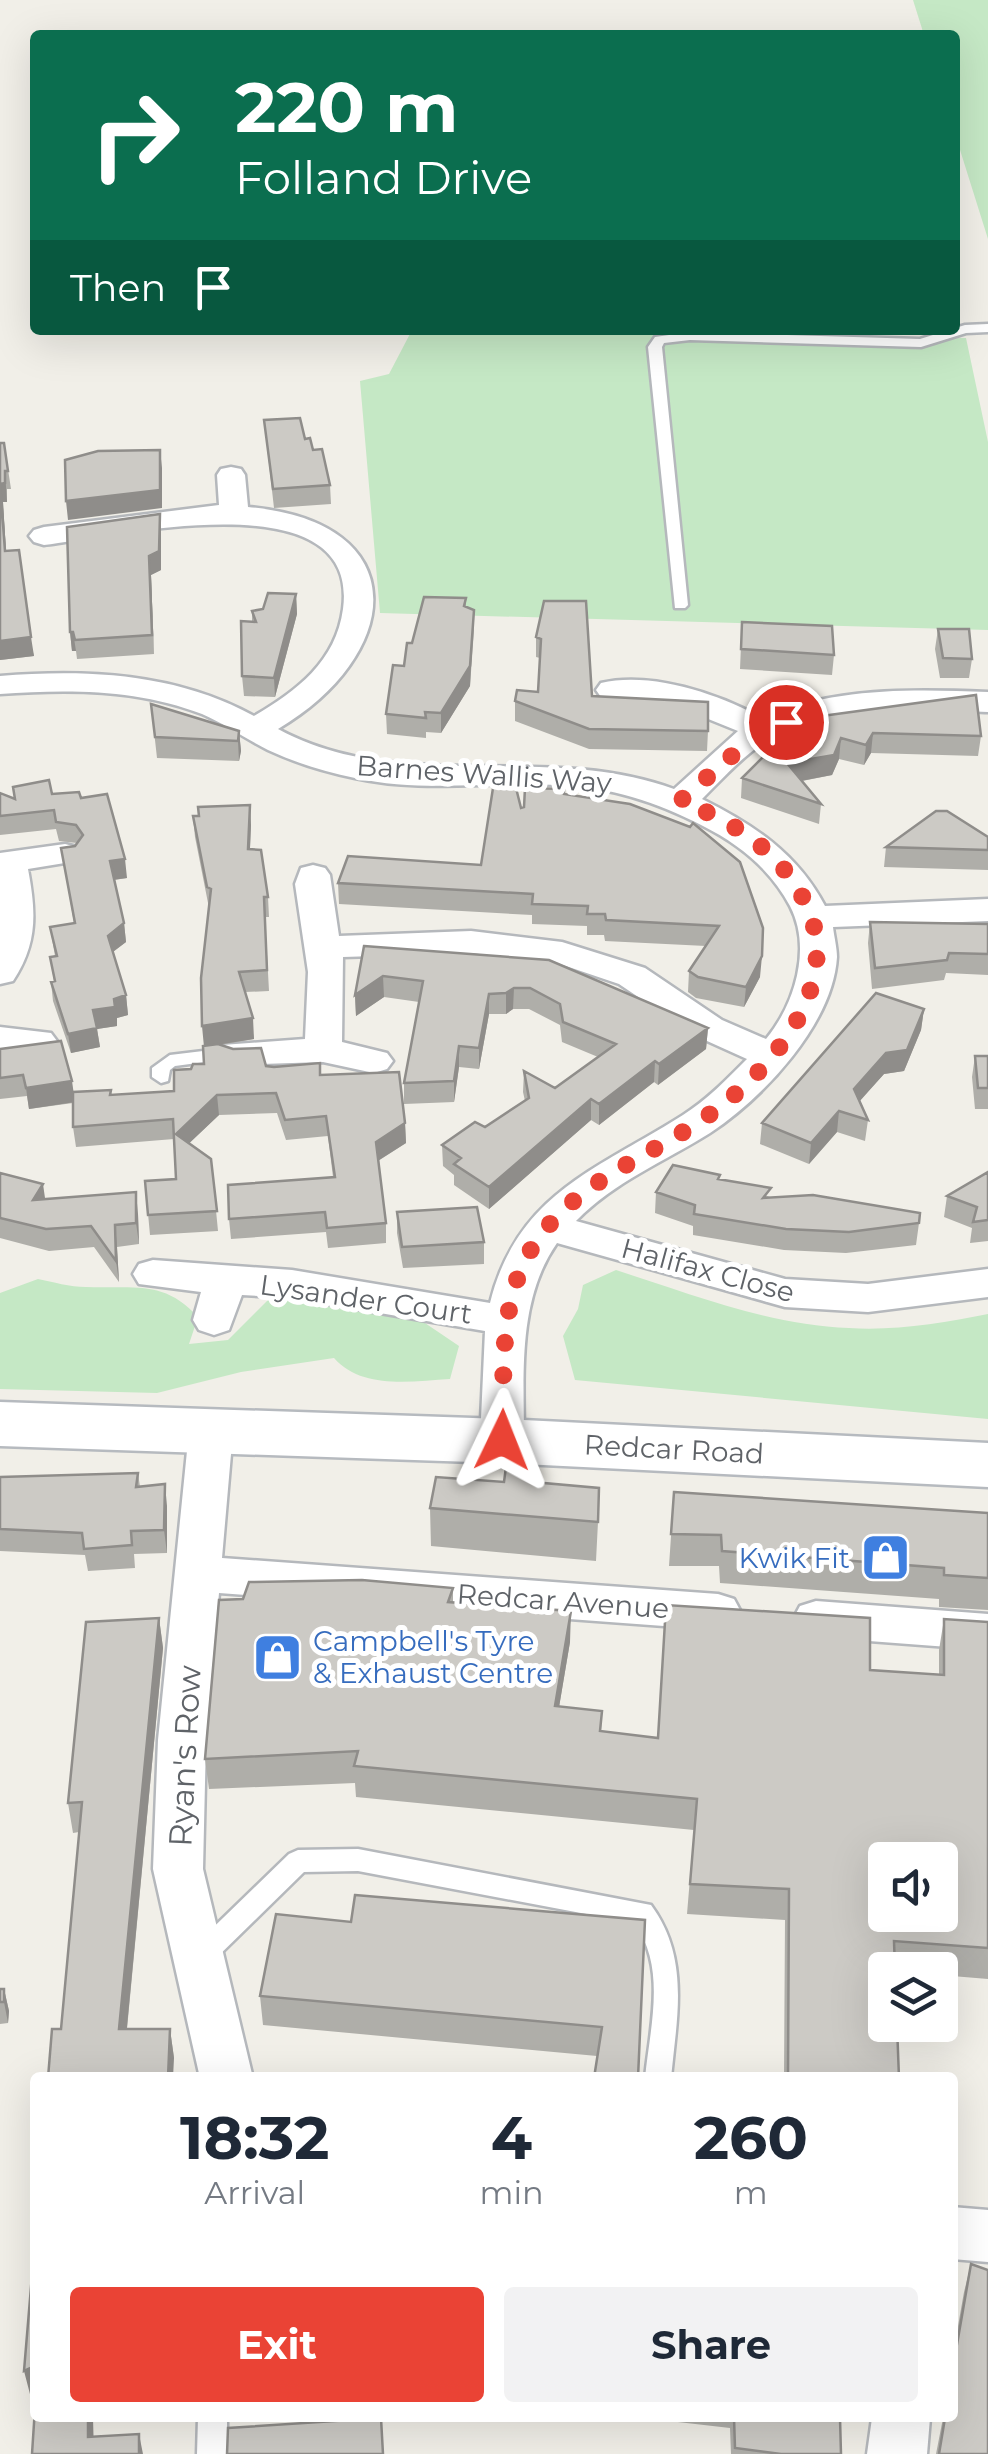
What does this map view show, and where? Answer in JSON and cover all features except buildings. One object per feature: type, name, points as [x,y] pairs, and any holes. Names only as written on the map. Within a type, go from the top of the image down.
[{"type":"street","points":[[231,475],[234,514]]},
{"type":"street","points":[[44,503],[43,548],[234,514],[294,524],[318,534],[350,559],[360,591],[350,642],[338,668],[304,701],[255,729]]},
{"type":"street","points":[[612,690],[662,677],[760,731]]},
{"type":"street","name":"Barnes Wallis Way","points":[[0,685],[70,681],[147,689],[212,708],[321,759],[358,768],[432,777],[609,780],[680,801],[739,829],[786,870],[812,917],[819,960],[801,1014],[772,1056],[720,1107],[607,1174],[575,1198],[548,1227],[520,1270],[507,1320],[502,1440]]},
{"type":"street","points":[[680,801],[760,731],[810,713],[895,699],[988,702]]},
{"type":"street","points":[[0,973],[20,932],[5,862],[66,854]]},
{"type":"street","points":[[314,875],[312,894],[324,947],[327,992],[323,1050]]},
{"type":"street","points":[[812,917],[988,910]]},
{"type":"street","points":[[324,947],[471,942],[562,953],[632,976],[710,1028],[772,1056]]},
{"type":"street","points":[[0,1039],[38,1042]]},
{"type":"street","points":[[235,1053],[323,1050],[374,1061]]},
{"type":"street","name":"Halifax Close","points":[[548,1227],[784,1293],[868,1298],[988,1282]]},
{"type":"street","name":"Lysander Court","points":[[153,1274],[292,1284],[507,1320]]},
{"type":"street","name":"Lysander Court","points":[[214,1320],[226,1280]]},
{"type":"street","name":"Redcar Road","points":[[0,1424],[502,1440],[988,1465]]},
{"type":"street","name":"Ryan's Row","points":[[211,1430],[182,1740],[178,1869],[225,2072]]},
{"type":"street","name":"Redcar Avenue","points":[[199,1574],[988,1632]]},
{"type":"street","points":[[958,2234],[988,2236]]},
{"type":"street","points":[[897,2454],[901,2422]]},
{"type":"lane","points":[[960,331],[988,328]]},
{"type":"lane","points":[[680,605],[655,347],[660,340],[690,336],[920,343],[946,335]]},
{"type":"lane","points":[[161,1076],[161,1068],[170,1061],[235,1053]]},
{"type":"lane","points":[[199,1958],[298,1862],[358,1860],[642,1913],[657,1928],[666,1954],[658,2072]]},
{"type":"lane","points":[[212,2422],[212,2454]]},
{"type":"green space","points":[[913,0],[988,0],[988,239],[960,150],[960,30],[922,30]]},
{"type":"green space","points":[[409,335],[966,338],[988,442],[988,630],[380,613],[360,381],[389,374]]},
{"type":"green space","points":[[616,1270],[731,1307],[819,1326],[901,1327],[988,1314],[988,1419],[575,1380],[563,1336],[578,1309],[583,1285]]},
{"type":"green space","points":[[38,1279],[80,1287],[160,1291],[198,1317],[189,1344],[228,1340],[273,1295],[370,1306],[422,1321],[459,1346],[450,1379],[373,1379],[345,1368],[334,1358],[241,1372],[157,1393],[0,1389],[0,1293]]},
{"type":"place","name":"Kwik Fit","points":[[885,1558]]},
{"type":"place","name":"Campbell's Tyre & Exhaust Centre","points":[[278,1657]]},
{"type":"route","points":[[502,1440],[507,1320],[512,1290],[533,1246],[585,1189],[720,1107],[772,1056],[808,1001],[819,960],[818,938],[812,917],[786,870],[739,829],[680,801],[760,731],[786,722]]}]
